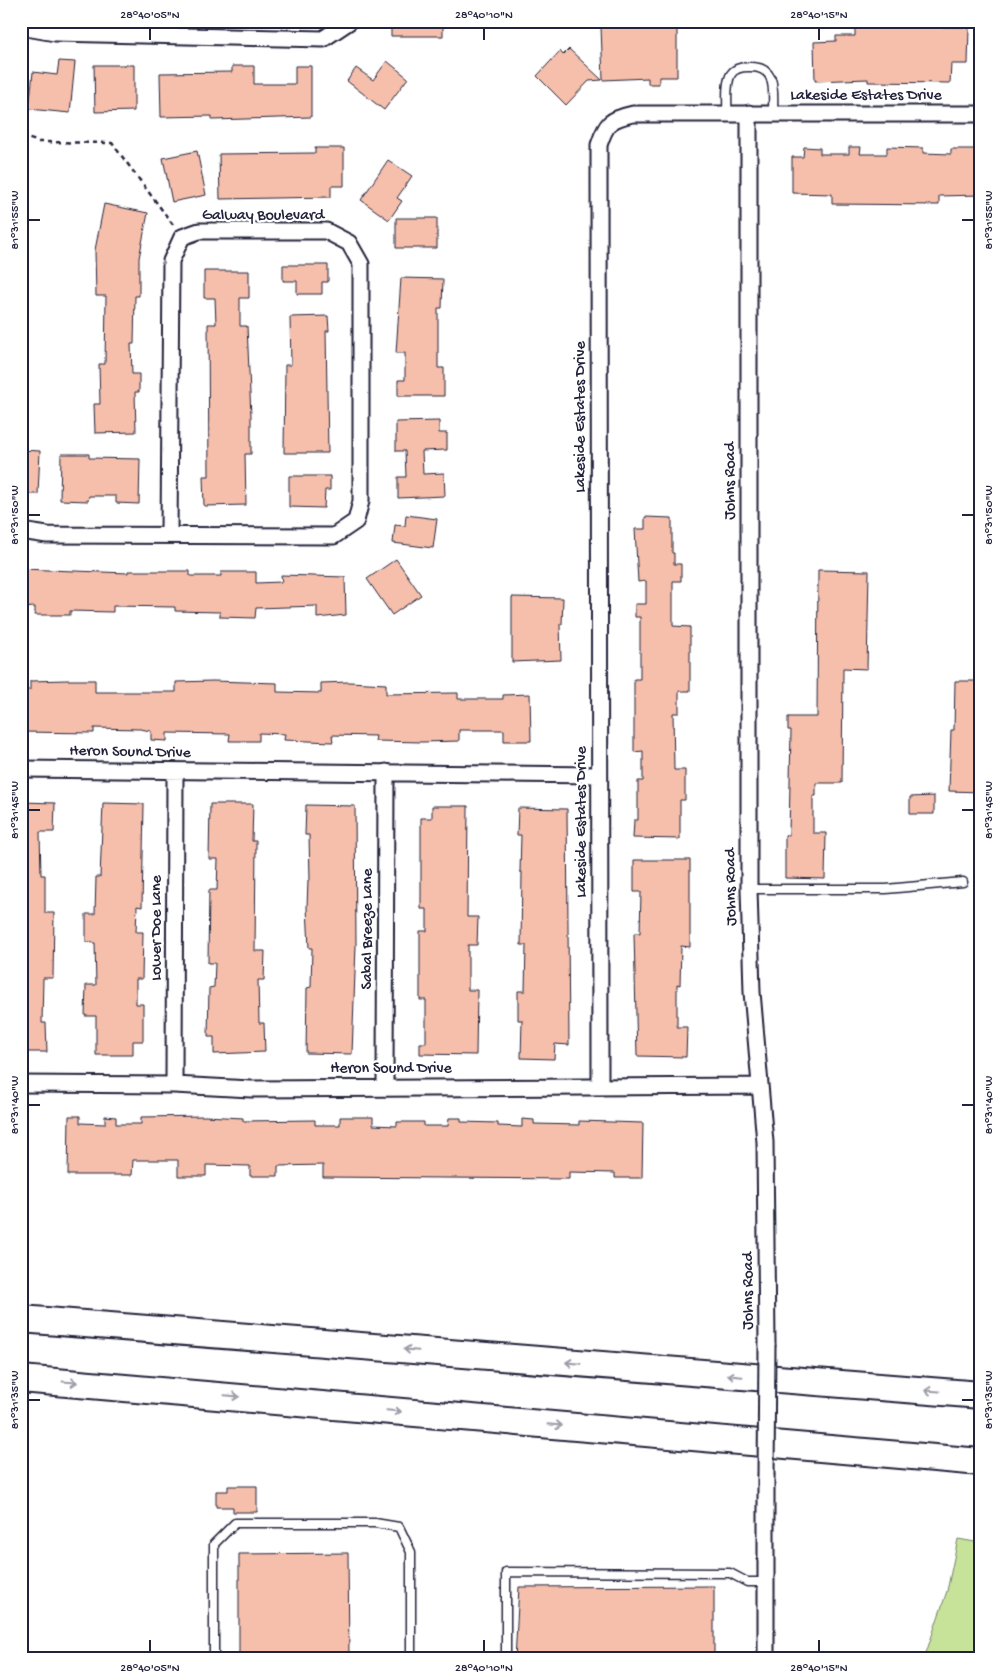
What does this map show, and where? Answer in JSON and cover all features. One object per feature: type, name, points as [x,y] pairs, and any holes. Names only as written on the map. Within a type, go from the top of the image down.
[{"type":"highway","points":[[21,1319],[981,1395]]},
{"type":"highway","points":[[21,1379],[981,1462]]},
{"type":"street","points":[[24,27],[55,33],[323,39],[350,21]]},
{"type":"street","name":"Lakeside Estates Drive","points":[[600,1087],[599,145],[605,128],[616,118],[633,114],[981,114]]},
{"type":"street","name":"Johns Road","points":[[749,114],[749,888],[752,992],[765,1142],[767,1345],[766,1659]]},
{"type":"street","name":"Galway Boulevard","points":[[21,531],[46,535],[334,536],[356,521],[362,501],[362,264],[349,243],[326,231],[199,231],[182,238],[171,262],[169,535]]},
{"type":"street","name":"Heron Sound Drive","points":[[21,769],[599,774]]},
{"type":"street","name":"Lower Doe Lane","points":[[174,1085],[175,771]]},
{"type":"street","name":"Sabal Breeze Lane","points":[[385,1086],[386,772]]},
{"type":"street","name":"Heron Sound Drive","points":[[21,1084],[174,1085],[252,1089],[385,1086],[760,1086]]},
{"type":"lane","points":[[727,114],[728,87],[731,74],[740,67],[757,66],[766,71],[772,84],[773,114]]},
{"type":"lane","points":[[749,888],[886,889],[963,882]]},
{"type":"lane","points":[[214,1659],[214,1544],[235,1523],[375,1523],[399,1527],[411,1552],[411,1659]]},
{"type":"lane","points":[[506,1659],[506,1572],[730,1573],[747,1582],[766,1582]]},
{"type":"path","points":[[21,63],[24,27]]},
{"type":"path","points":[[21,136],[39,142],[112,143],[182,238]]},
{"type":"green space","points":[[958,1539],[981,1543],[981,1659],[924,1659],[947,1591]]},
{"type":"building","points":[[391,21],[443,21],[443,36],[391,36]]},
{"type":"building","points":[[677,26],[677,77],[659,77],[659,84],[648,84],[648,78],[603,80],[601,27]]},
{"type":"building","points":[[855,26],[969,27],[968,64],[951,64],[950,83],[868,82],[868,79],[815,81],[814,42],[836,41],[836,36],[855,36]]},
{"type":"building","points":[[569,49],[602,80],[589,81],[566,105],[537,76],[560,51],[563,55]]},
{"type":"building","points":[[59,61],[75,62],[70,113],[29,109],[33,72],[57,75]]},
{"type":"building","points":[[387,61],[408,78],[384,110],[347,81],[356,68],[373,80]]},
{"type":"building","points":[[94,65],[134,65],[134,111],[95,112]]},
{"type":"building","points":[[232,66],[254,66],[254,84],[295,84],[295,66],[311,66],[311,117],[212,120],[212,116],[161,117],[160,73],[232,72]]},
{"type":"building","points":[[804,147],[820,148],[820,154],[849,154],[849,147],[861,147],[860,154],[887,154],[887,147],[923,148],[923,153],[951,154],[951,149],[979,149],[980,195],[939,196],[939,205],[832,204],[832,194],[792,193],[792,157],[803,157]]},
{"type":"building","points":[[315,148],[344,148],[344,186],[331,186],[331,197],[220,199],[219,154],[315,153]]},
{"type":"building","points":[[197,151],[206,195],[172,202],[163,158]]},
{"type":"building","points":[[388,160],[412,176],[397,198],[402,201],[389,220],[361,200]]},
{"type":"building","points":[[104,204],[148,213],[139,258],[139,296],[135,296],[134,344],[131,344],[132,374],[139,374],[139,392],[135,392],[136,432],[95,433],[94,404],[100,404],[99,364],[105,364],[106,296],[96,296],[95,250]]},
{"type":"building","points":[[396,218],[437,218],[437,248],[396,248]]},
{"type":"building","points":[[283,265],[328,265],[328,282],[322,282],[322,294],[297,294],[297,281],[283,281]]},
{"type":"building","points":[[204,271],[249,271],[249,298],[240,298],[240,326],[247,326],[251,416],[251,454],[245,454],[246,505],[204,506],[203,476],[209,476],[208,324],[216,324],[215,298],[204,298]]},
{"type":"building","points":[[401,278],[443,279],[442,308],[438,308],[438,368],[444,368],[444,396],[398,396],[398,380],[405,380],[405,353],[396,353]]},
{"type":"building","points":[[328,316],[329,331],[326,331],[328,453],[284,453],[285,365],[291,365],[290,317]]},
{"type":"building","points":[[439,421],[439,433],[447,433],[447,450],[422,451],[423,474],[444,473],[445,496],[398,498],[398,477],[406,477],[405,451],[396,451],[396,422]]},
{"type":"building","points":[[21,450],[40,451],[38,494],[21,494]]},
{"type":"building","points":[[61,454],[89,454],[89,458],[140,459],[139,504],[116,503],[116,496],[89,496],[88,501],[60,500]]},
{"type":"building","points":[[289,476],[330,476],[330,490],[325,490],[324,508],[289,507]]},
{"type":"building","points":[[406,515],[437,519],[433,548],[393,543],[395,525],[405,526]]},
{"type":"building","points":[[645,517],[672,518],[672,553],[674,553],[674,564],[681,564],[681,581],[673,581],[673,626],[690,627],[690,691],[679,691],[679,713],[673,713],[674,770],[685,770],[685,800],[680,800],[680,839],[633,838],[634,820],[638,820],[638,781],[643,781],[643,751],[634,752],[634,679],[640,679],[640,617],[635,617],[635,604],[646,604],[646,581],[638,582],[635,529],[645,529]]},
{"type":"building","points":[[396,559],[421,595],[392,615],[367,579]]},
{"type":"building","points":[[21,569],[128,573],[128,571],[190,571],[190,576],[221,576],[221,572],[256,572],[256,583],[282,582],[281,575],[345,577],[346,615],[317,618],[317,606],[256,608],[255,618],[220,617],[220,612],[175,611],[175,607],[113,606],[113,612],[70,611],[70,615],[35,615],[35,607],[21,608]]},
{"type":"building","points":[[818,570],[869,571],[867,669],[843,668],[842,783],[816,783],[816,796],[813,796],[813,833],[826,833],[825,879],[785,878],[785,835],[789,835],[791,730],[788,730],[788,717],[817,717]]},
{"type":"building","points":[[512,597],[563,598],[562,624],[560,624],[561,660],[512,662]]},
{"type":"building","points":[[95,680],[95,692],[176,692],[176,682],[213,681],[277,683],[277,692],[321,693],[321,683],[349,682],[386,684],[386,694],[458,693],[458,699],[503,699],[503,695],[530,694],[531,741],[504,741],[504,730],[459,730],[459,741],[422,742],[375,741],[376,736],[332,735],[333,742],[284,740],[285,734],[259,733],[259,741],[229,741],[230,734],[167,733],[167,741],[151,740],[151,731],[140,729],[94,728],[94,733],[21,732],[21,690],[30,690],[30,681]]},
{"type":"building","points":[[955,681],[981,681],[981,792],[949,791],[951,730],[954,730]]},
{"type":"building","points":[[934,796],[934,814],[910,814],[910,797]]},
{"type":"building","points":[[21,802],[55,803],[54,832],[40,832],[41,875],[45,875],[45,913],[54,913],[53,978],[43,978],[42,1023],[46,1023],[47,1052],[21,1052]]},
{"type":"building","points":[[103,803],[144,804],[142,907],[137,906],[136,932],[143,932],[142,979],[136,979],[136,1004],[143,1004],[143,1041],[133,1041],[133,1055],[96,1055],[96,1016],[85,1016],[86,985],[96,985],[95,943],[86,942],[86,914],[95,914],[96,877],[100,877]]},
{"type":"building","points":[[210,804],[253,804],[252,841],[256,841],[255,951],[265,951],[264,980],[258,980],[259,1023],[264,1023],[265,1052],[214,1054],[214,1037],[208,1037],[209,988],[214,987],[215,963],[208,963],[209,890],[217,890],[218,859],[209,859]]},
{"type":"building","points":[[306,805],[355,806],[356,945],[352,1054],[306,1053],[307,988],[311,987],[312,948],[309,948],[307,907],[308,880],[310,880],[309,835],[305,835]]},
{"type":"building","points":[[432,806],[468,806],[467,917],[478,917],[477,945],[468,945],[468,990],[477,990],[476,1055],[420,1054],[420,1043],[426,1043],[426,1000],[420,1000],[420,931],[427,931],[427,909],[421,909],[421,818],[432,818]]},
{"type":"building","points":[[518,808],[567,809],[569,1045],[555,1044],[554,1059],[521,1058],[522,1020],[518,1020],[518,991],[525,991],[526,945],[521,945],[522,872],[520,872],[521,835],[517,835]]},
{"type":"building","points":[[634,860],[690,860],[690,947],[681,946],[680,985],[677,984],[677,1027],[687,1027],[686,1057],[637,1056],[634,933],[640,933],[641,892],[634,892]]},
{"type":"building","points":[[69,1116],[80,1116],[80,1123],[105,1124],[105,1116],[116,1117],[116,1124],[141,1124],[141,1117],[205,1116],[243,1118],[243,1121],[315,1120],[315,1125],[340,1125],[340,1117],[373,1117],[373,1125],[397,1126],[397,1122],[424,1122],[424,1126],[448,1126],[449,1118],[461,1118],[461,1122],[498,1123],[498,1126],[522,1127],[522,1119],[534,1120],[534,1124],[579,1125],[579,1121],[643,1123],[642,1178],[615,1178],[615,1173],[569,1172],[569,1179],[323,1177],[323,1165],[278,1166],[278,1176],[250,1176],[250,1166],[206,1165],[206,1176],[178,1176],[178,1160],[133,1160],[132,1175],[68,1175]]},
{"type":"building","points":[[228,1486],[257,1486],[257,1512],[233,1512],[233,1507],[216,1507],[216,1491],[228,1491]]},
{"type":"building","points":[[348,1553],[349,1659],[239,1659],[239,1554]]},
{"type":"building","points":[[714,1586],[714,1659],[515,1659],[519,1587]]}]
